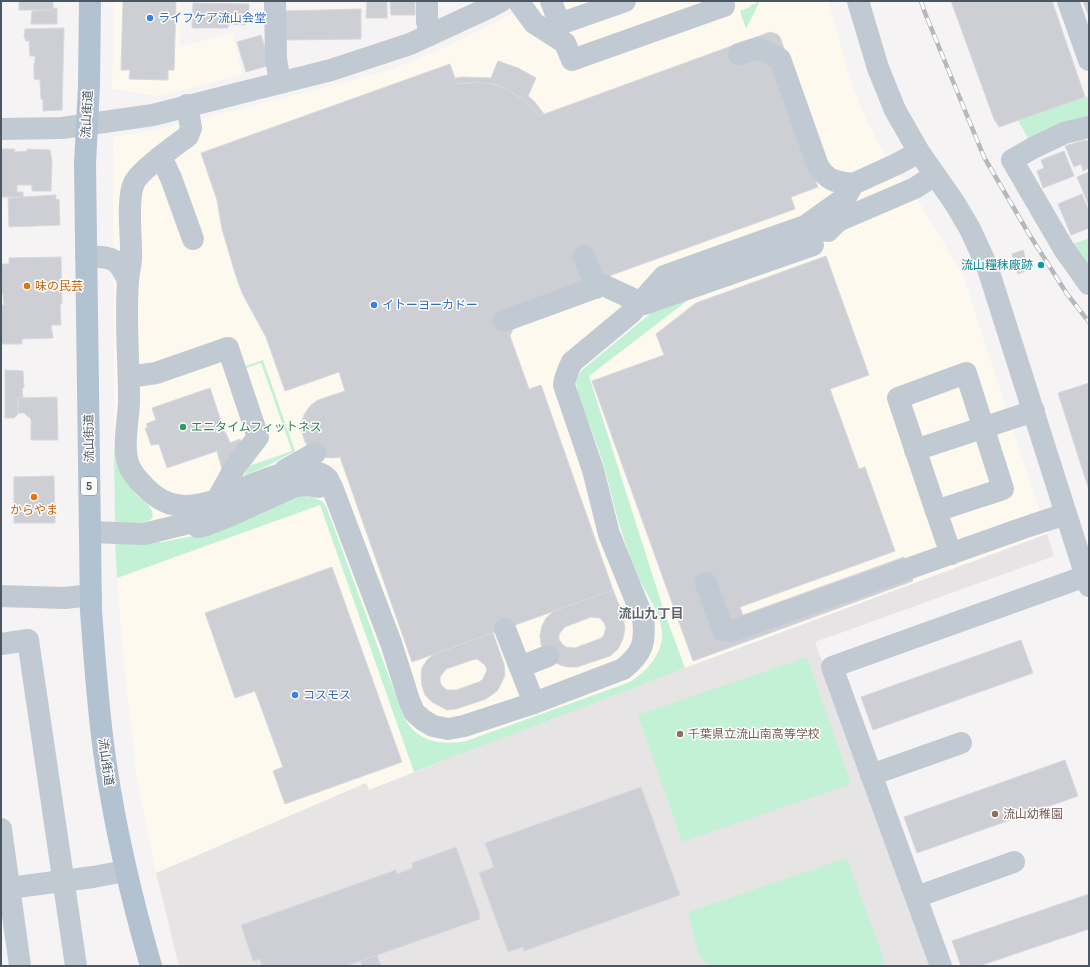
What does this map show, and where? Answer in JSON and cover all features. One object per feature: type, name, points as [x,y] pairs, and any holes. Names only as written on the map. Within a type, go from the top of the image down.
[{"type":"main road","name":"流山街道","points":[[90,1],[85,164],[91,596],[94,658],[106,764],[125,871],[151,966]]},
{"type":"street","points":[[274,1],[276,60],[280,82]]},
{"type":"street","points":[[427,1],[427,21],[430,35]]},
{"type":"street","points":[[1,128],[62,128],[153,115],[187,105],[331,70],[410,44],[501,1]]},
{"type":"street","points":[[518,1],[534,23],[565,43],[572,60],[724,6],[722,1]]},
{"type":"street","points":[[551,1],[558,20],[562,22],[625,1]]},
{"type":"street","points":[[858,1],[878,68],[895,110],[919,152],[954,202],[970,229],[987,266],[1087,581],[832,667],[941,966]]},
{"type":"street","points":[[1068,1],[1089,60]]},
{"type":"street","points":[[739,54],[758,48],[780,59],[818,166],[824,176],[839,183],[853,184],[919,152]]},
{"type":"street","points":[[187,105],[191,128],[188,136],[138,177],[134,181],[130,192],[131,258],[128,281],[129,401],[126,453],[130,468],[136,478],[157,498],[175,505],[192,506],[217,500],[273,477],[315,453]]},
{"type":"street","points":[[1089,127],[1064,133],[1012,160],[1064,249],[1089,284]]},
{"type":"street","points":[[161,157],[171,178],[193,239]]},
{"type":"street","points":[[504,321],[603,285],[644,304],[809,235],[915,188],[935,175]]},
{"type":"street","points":[[273,477],[306,470],[318,473],[327,479],[332,487],[391,643],[414,712],[433,726],[448,729],[464,726],[534,703],[623,669],[634,660],[642,648],[645,633],[643,618],[609,534],[594,470],[564,385],[565,378],[572,362],[631,313],[664,276],[809,235],[846,197],[853,184]]},
{"type":"street","points":[[86,256],[109,258],[119,264],[128,281]]},
{"type":"street","points":[[584,256],[596,288]]},
{"type":"street","points":[[128,377],[156,373],[228,348],[258,437],[235,467],[213,510],[206,516],[197,521],[144,534]]},
{"type":"street","points":[[936,511],[1003,489],[966,373],[898,398],[915,450],[936,511],[951,554]]},
{"type":"street","points":[[915,450],[1034,411]]},
{"type":"street","points":[[90,532],[144,534],[206,525],[293,487],[306,485],[319,487],[328,493],[341,514]]},
{"type":"street","points":[[706,583],[723,630],[732,631],[1032,524],[1066,514]]},
{"type":"street","points":[[1,596],[65,598],[91,596]]},
{"type":"street","points":[[505,629],[534,703]]},
{"type":"street","points":[[1,644],[28,640],[76,966]]},
{"type":"street","points":[[520,667],[548,656]]},
{"type":"street","points":[[871,775],[961,743]]},
{"type":"street","points":[[1,829],[5,888],[20,966]]},
{"type":"street","points":[[916,897],[1014,862]]},
{"type":"street","points":[[5,888],[125,871]]},
{"type":"shaded area","points":[[114,1],[181,1],[180,47],[232,33],[243,75],[158,96],[112,89]]},
{"type":"shaded area","points":[[536,1],[828,1],[850,77],[861,108],[873,133],[886,156],[919,202],[963,275],[1047,534],[685,668],[369,790],[366,784],[156,873],[137,780],[122,647],[115,546],[113,137],[165,128],[387,71],[449,45]]},
{"type":"shaded area","name":"千葉県立流山南高等学校","points":[[1047,534],[1054,556],[815,642],[932,966],[179,966],[156,873],[366,783],[369,790],[609,696]]},
{"type":"green space","points":[[756,1],[759,1],[759,3],[746,29],[740,11],[757,3]]},
{"type":"green space","points":[[1089,96],[1089,116],[1028,138],[1018,120]]},
{"type":"green space","points":[[1089,238],[1089,266],[1073,244]]},
{"type":"green space","points":[[688,300],[589,376],[664,611],[685,668],[414,772],[320,505],[117,578],[115,542],[162,542],[198,535],[284,500],[305,496],[313,497],[323,502],[326,506],[403,715],[414,731],[421,736],[429,740],[446,743],[466,741],[630,682],[651,663],[659,651],[662,628],[657,612],[641,583],[627,548],[603,463],[581,401],[576,382],[577,377],[582,370],[656,309]]},
{"type":"green space","points":[[263,360],[295,451],[244,476],[249,466],[292,451],[261,363],[243,369],[243,367]]},
{"type":"green space","points":[[114,449],[119,449],[133,490],[148,505],[152,512],[152,518],[149,521],[142,523],[115,523]]},
{"type":"green space","points":[[807,657],[851,784],[682,842],[638,715]]},
{"type":"green space","points":[[847,858],[884,960],[883,966],[709,966],[699,956],[688,912]]},
{"type":"building","points":[[19,1],[53,1],[53,10],[19,10]]},
{"type":"building","points":[[123,1],[176,1],[174,70],[168,70],[168,80],[129,79],[130,70],[121,70]]},
{"type":"building","points":[[367,1],[387,1],[387,18],[366,18]]},
{"type":"building","points":[[390,1],[415,1],[415,15],[391,15]]},
{"type":"building","points":[[951,1],[1052,1],[1085,97],[999,127],[994,119]]},
{"type":"building","points":[[1083,1],[1089,1],[1089,17]]},
{"type":"building","points":[[193,3],[249,4],[249,23],[245,23],[245,25],[230,24],[227,28],[192,28]]},
{"type":"building","points":[[53,8],[57,8],[57,24],[31,24],[32,11],[53,10]]},
{"type":"building","points":[[361,9],[361,39],[285,40],[284,11]]},
{"type":"building","points":[[64,28],[62,110],[43,111],[40,80],[34,79],[35,56],[30,56],[29,41],[26,41],[24,36],[25,29]]},
{"type":"building","points":[[770,32],[777,34],[780,37],[825,163],[811,168],[818,187],[791,197],[795,209],[609,276],[611,280],[514,326],[510,336],[529,389],[541,385],[613,590],[412,662],[340,457],[323,457],[310,449],[305,442],[302,432],[301,422],[311,405],[318,400],[345,391],[339,372],[285,391],[266,337],[242,293],[222,229],[217,200],[201,153],[450,64],[457,84],[484,82],[505,88],[524,100],[539,116]]},
{"type":"building","points":[[261,35],[268,58],[267,66],[246,72],[237,42]]},
{"type":"building","points":[[498,61],[518,68],[536,78],[528,96],[544,114],[539,116],[524,100],[505,88],[494,84],[472,82],[457,84],[455,78],[491,78]]},
{"type":"building","points":[[1089,140],[1089,168],[1083,171],[1081,164],[1074,167],[1065,146]]},
{"type":"building","points":[[1,149],[15,149],[14,152],[28,151],[27,149],[50,150],[52,161],[51,191],[32,191],[32,185],[17,185],[17,192],[23,192],[23,197],[1,197]]},
{"type":"building","points":[[1064,151],[1074,176],[1043,188],[1037,171],[1044,168],[1041,160]]},
{"type":"building","points":[[1089,172],[1089,206],[1077,177]]},
{"type":"building","points":[[1082,194],[1089,211],[1089,228],[1071,235],[1058,204]]},
{"type":"building","points":[[56,195],[56,200],[59,199],[60,225],[9,227],[8,198]]},
{"type":"building","points":[[1023,250],[1029,270],[1018,274],[1012,254]]},
{"type":"building","points":[[826,256],[869,375],[830,389],[859,469],[865,467],[895,551],[740,607],[743,615],[904,557],[913,581],[693,661],[592,381],[664,355],[656,334],[696,303]]},
{"type":"building","points":[[61,257],[61,325],[51,325],[53,338],[22,339],[22,344],[1,343],[1,305],[4,305],[3,294],[1,294],[1,264],[9,264],[9,258]]},
{"type":"building","points":[[5,370],[23,371],[23,398],[18,398],[18,414],[14,418],[5,418]]},
{"type":"building","points":[[1089,383],[1089,490],[1058,393]]},
{"type":"building","points":[[210,388],[225,433],[230,443],[240,439],[242,444],[222,469],[217,451],[167,468],[159,444],[151,445],[145,428],[148,428],[146,424],[156,420],[152,408]]},
{"type":"building","points":[[57,397],[58,440],[31,440],[31,419],[24,413],[18,413],[18,398]]},
{"type":"building","points":[[54,476],[55,523],[14,523],[14,477]]},
{"type":"building","points":[[332,567],[402,762],[285,804],[273,771],[283,767],[255,691],[235,698],[205,613]]},
{"type":"building","points":[[613,590],[622,612],[625,628],[623,639],[618,649],[610,656],[577,667],[560,665],[552,661],[545,653],[541,645],[540,635],[542,626],[546,618],[554,611]],"holes":[[[591,617],[600,618],[606,628],[603,637],[575,648],[566,647],[559,639],[559,634],[565,627]]]},
{"type":"building","points":[[493,633],[504,664],[505,675],[497,691],[486,699],[456,709],[447,710],[432,702],[425,695],[422,686],[422,668],[427,660],[434,654]],"holes":[[[477,659],[485,665],[487,670],[483,679],[479,682],[456,690],[447,690],[440,682],[440,677],[446,669]]]},
{"type":"building","points":[[1021,640],[1033,673],[873,730],[861,697]]},
{"type":"building","points":[[1065,760],[1078,796],[917,853],[904,817]]},
{"type":"building","points":[[641,787],[680,895],[524,951],[523,947],[508,952],[479,873],[494,867],[485,843]]},
{"type":"building","points":[[456,847],[480,915],[480,919],[346,966],[262,966],[260,959],[253,961],[241,925],[396,870],[397,874],[413,868],[412,863]]},
{"type":"building","points":[[1089,894],[1089,929],[979,966],[961,966],[952,941]]},
{"type":"building","points":[[377,955],[381,966],[362,966],[360,961]]},
{"type":"railway","points":[[921,1],[984,157],[1029,234],[1067,294],[1089,322]]},
{"type":"place","name":"ライフケア流山会堂","points":[[150,18]]},
{"type":"place","name":"流山糧秣廠跡","points":[[1041,265]]},
{"type":"place","name":"味の民芸","points":[[27,286]]},
{"type":"place","name":"イトーヨーカドー","points":[[374,305]]},
{"type":"place","name":"エニタイムフィットネス","points":[[183,427]]},
{"type":"place","name":"からやま","points":[[34,497]]},
{"type":"place","name":"コスモス","points":[[295,695]]},
{"type":"place","name":"千葉県立流山南高等学校","points":[[680,734]]},
{"type":"place","name":"流山幼稚園","points":[[995,814]]},
{"type":"district","name":"流山九丁目","points":[[651,613]]}]
